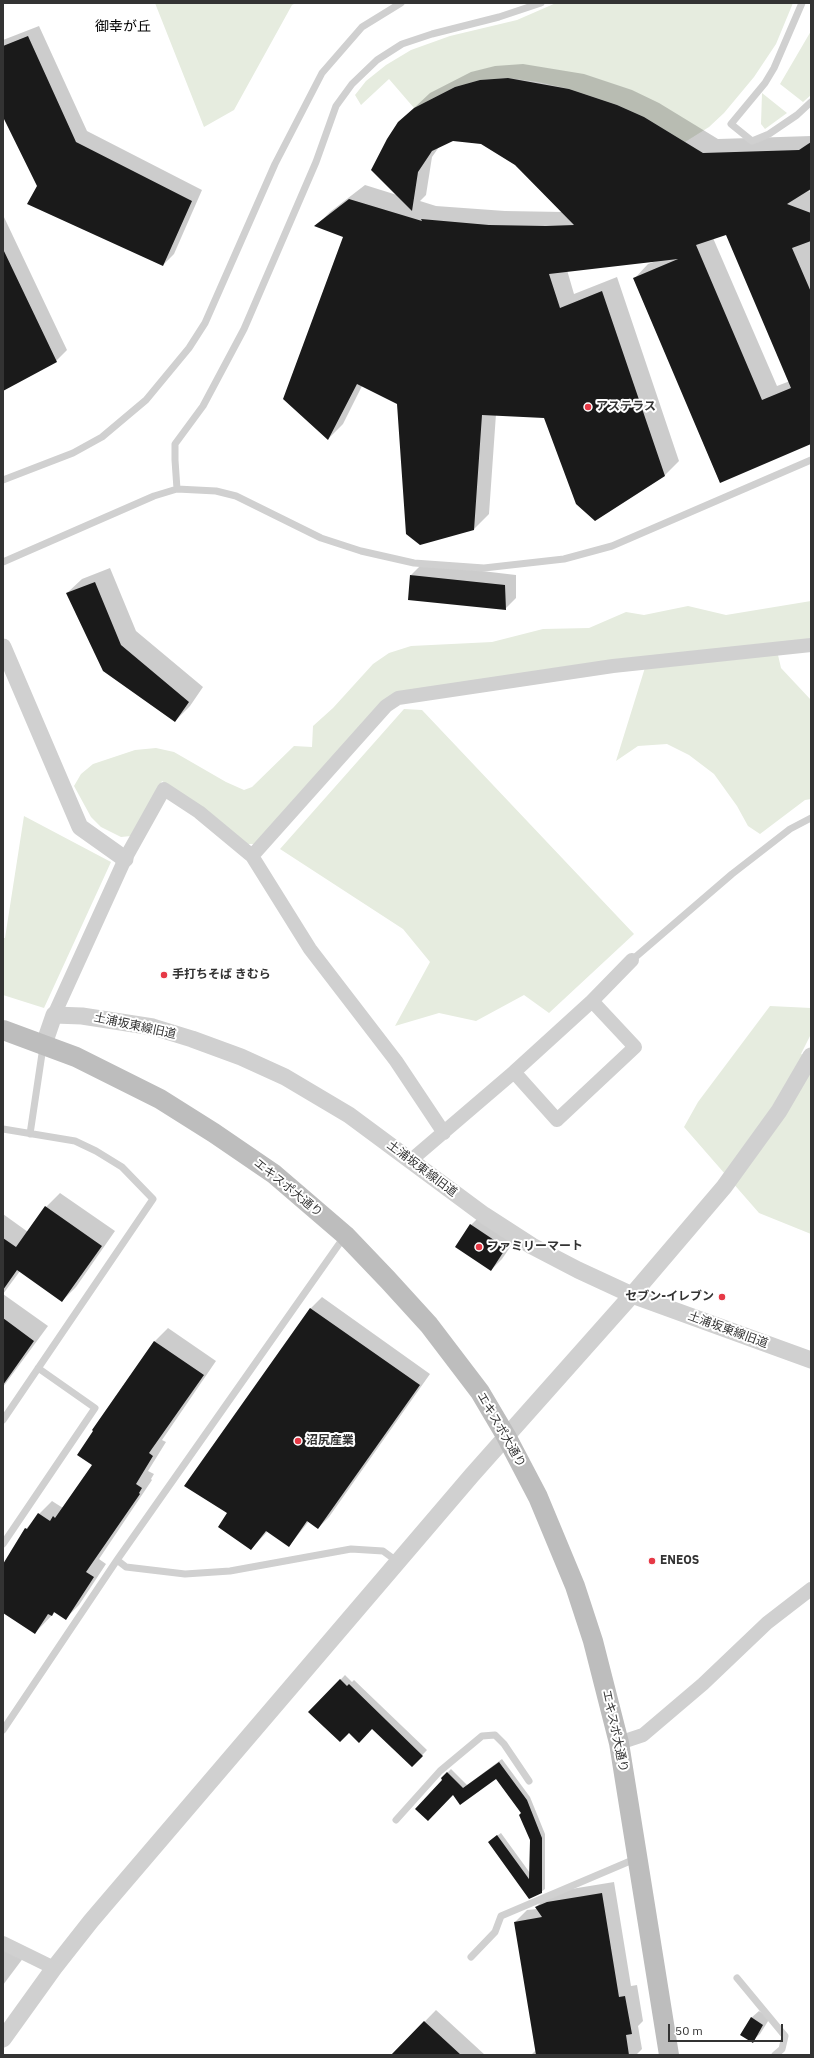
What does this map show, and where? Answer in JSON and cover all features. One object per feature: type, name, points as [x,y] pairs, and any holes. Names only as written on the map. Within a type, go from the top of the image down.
[{"type":"main road","name":"エキスポ大通り","points":[[3,1030],[44,1044],[92,1065],[160,1099],[214,1133],[274,1174],[345,1235],[388,1280],[429,1325],[480,1392],[506,1436],[538,1497],[575,1586],[593,1641],[619,1743],[639,1858],[669,2055]]},
{"type":"street","points":[[252,856],[386,706],[398,698],[613,666],[811,645]]},
{"type":"street","points":[[3,647],[80,827],[125,859]]},
{"type":"street","points":[[44,1044],[54,1015],[125,859],[164,788],[199,812],[252,856],[310,950],[396,1061],[444,1133]]},
{"type":"street","points":[[410,1161],[514,1072],[592,1001],[632,960]]},
{"type":"street","points":[[514,1072],[557,1120],[635,1047],[592,1001]]},
{"type":"street","name":"土浦坂東線旧道","points":[[54,1015],[103,1018],[152,1027],[192,1039],[242,1057],[285,1077],[315,1094],[378,1135],[410,1161],[484,1215],[532,1246],[578,1270],[632,1295],[811,1360]]},
{"type":"street","points":[[3,2039],[9,2027],[91,1921],[506,1436],[632,1295],[724,1187],[779,1111],[811,1056]]},
{"type":"street","points":[[619,1743],[643,1735],[703,1684],[767,1623],[811,1589]]},
{"type":"street","points":[[3,1943],[54,1968]]},
{"type":"lane","points":[[3,480],[73,453],[102,437],[146,400],[189,348],[205,323],[275,164],[322,73],[362,27],[401,3]]},
{"type":"lane","points":[[177,489],[174,460],[175,444],[203,406],[244,329],[316,162],[336,106],[352,84],[377,60],[402,44],[432,34],[498,17],[541,3]]},
{"type":"lane","points":[[802,3],[774,68],[765,83],[731,124],[752,141],[769,134],[797,116],[811,102]]},
{"type":"lane","points":[[3,562],[154,496],[177,489],[216,491],[236,496],[321,538],[361,551],[414,562],[484,568],[564,559],[612,546],[811,460]]},
{"type":"lane","points":[[632,960],[732,874],[790,828],[811,818]]},
{"type":"lane","points":[[30,1134],[38,1070],[44,1044]]},
{"type":"lane","points":[[3,1129],[75,1141],[96,1151],[122,1167],[153,1199],[3,1420]]},
{"type":"lane","points":[[3,1730],[117,1560],[345,1235]]},
{"type":"lane","points":[[3,1544],[95,1408],[38,1368]]},
{"type":"lane","points":[[117,1560],[126,1567],[185,1574],[230,1571],[352,1549],[383,1551],[398,1562]]},
{"type":"lane","points":[[396,1820],[440,1771],[482,1736],[495,1735],[504,1744],[529,1781]]},
{"type":"lane","points":[[471,1957],[495,1932],[501,1916],[639,1858]]},
{"type":"lane","points":[[737,1978],[785,2036],[782,2049],[775,2055]]},
{"type":"shaded area","points":[[155,3],[296,3],[292,5],[234,110],[204,127]]},
{"type":"shaded area","points":[[556,3],[793,3],[776,44],[754,77],[724,113],[709,127],[685,142],[644,117],[617,105],[569,89],[538,82],[508,78],[480,80],[455,87],[414,108],[389,79],[361,105],[355,95],[366,81],[386,65],[411,50],[450,36],[517,20]]},
{"type":"shaded area","points":[[811,31],[811,95],[803,102],[780,84]]},
{"type":"shaded area","points":[[762,93],[787,113],[765,129],[761,124]]},
{"type":"shaded area","points":[[811,601],[811,638],[783,645],[778,655],[781,668],[811,700],[811,799],[805,800],[760,834],[748,826],[737,806],[714,774],[689,755],[667,744],[638,746],[616,761],[648,658],[398,693],[256,844],[248,844],[178,791],[162,781],[146,815],[131,836],[121,837],[101,827],[91,817],[74,786],[81,774],[93,764],[135,750],[156,748],[174,752],[226,782],[244,790],[252,787],[294,746],[312,747],[313,726],[333,708],[373,664],[389,653],[411,646],[492,642],[543,629],[589,628],[626,612],[644,615],[688,606],[726,615]]},
{"type":"shaded area","points":[[404,709],[422,710],[634,934],[549,1013],[524,995],[476,1021],[439,1013],[395,1026],[430,962],[403,929],[280,849]]},
{"type":"shaded area","points":[[24,816],[111,862],[44,1008],[3,995],[3,938],[5,938]]},
{"type":"shaded area","points":[[770,1006],[811,1008],[811,1034],[801,1054],[811,1058],[811,1234],[759,1213],[684,1127],[698,1102]]},
{"type":"building","points":[[28,36],[76,142],[192,201],[163,266],[27,204],[37,186],[3,117],[3,46]]},
{"type":"building","points":[[508,78],[569,89],[617,105],[644,117],[703,153],[799,150],[811,142],[811,189],[787,204],[811,213],[811,241],[792,248],[811,292],[811,444],[720,483],[633,278],[678,259],[549,274],[560,308],[602,291],[665,476],[595,521],[576,504],[544,418],[482,415],[474,530],[420,545],[406,534],[397,404],[357,384],[328,440],[283,399],[343,237],[314,226],[349,199],[422,221],[421,219],[489,225],[574,225],[515,165],[481,144],[453,141],[432,151],[418,172],[412,211],[371,170],[387,139],[398,122],[414,108],[455,87],[480,80]],"holes":[[[726,235],[791,388],[762,400],[696,245]]]},
{"type":"building","points":[[3,249],[57,362],[3,391]]},
{"type":"building","points":[[410,575],[505,585],[506,610],[408,600]]},
{"type":"building","points":[[95,582],[121,645],[189,702],[175,722],[103,671],[66,593]]},
{"type":"building","points":[[45,1206],[102,1246],[62,1302],[17,1270],[3,1290],[3,1238],[16,1247]]},
{"type":"building","points":[[470,1224],[506,1248],[491,1271],[455,1247]]},
{"type":"building","name":"沼尻産業","points":[[310,1308],[420,1385],[318,1529],[307,1521],[289,1547],[266,1531],[251,1550],[218,1527],[227,1513],[184,1486]]},
{"type":"building","points":[[3,1318],[34,1341],[3,1385]]},
{"type":"building","points":[[154,1341],[204,1375],[149,1453],[153,1456],[136,1484],[142,1488],[139,1493],[140,1494],[86,1572],[94,1577],[66,1620],[54,1612],[52,1616],[48,1614],[35,1634],[3,1613],[3,1564],[25,1528],[27,1529],[38,1513],[50,1521],[53,1516],[55,1518],[92,1465],[77,1455],[93,1431],[92,1430]]},
{"type":"building","points":[[340,1679],[347,1686],[349,1684],[423,1756],[412,1767],[372,1729],[359,1743],[349,1733],[340,1742],[308,1712]]},
{"type":"building","points":[[499,1762],[527,1800],[542,1838],[542,1893],[529,1899],[488,1842],[497,1835],[529,1879],[530,1840],[519,1815],[521,1813],[496,1779],[460,1805],[453,1795],[428,1821],[415,1809],[442,1780],[441,1778],[447,1772],[463,1788]]},
{"type":"building","points":[[602,1893],[619,1997],[625,1996],[632,2034],[626,2035],[629,2055],[536,2055],[514,1922],[542,1917],[535,1907],[547,1902]]},
{"type":"building","points":[[751,2017],[763,2025],[753,2043],[740,2035]]},
{"type":"building","points":[[424,2021],[461,2055],[391,2055]]},
{"type":"place","name":"アステラス","points":[[588,407]]},
{"type":"place","name":"手打ちそば きむら","points":[[164,975]]},
{"type":"place","name":"ファミリーマート","points":[[479,1247]]},
{"type":"place","name":"セブン-イレブン","points":[[722,1297]]},
{"type":"place","name":"沼尻産業","points":[[298,1441]]},
{"type":"place","name":"ENEOS","points":[[652,1561]]},
{"type":"district","name":"御幸が丘","points":[[123,27]]}]
